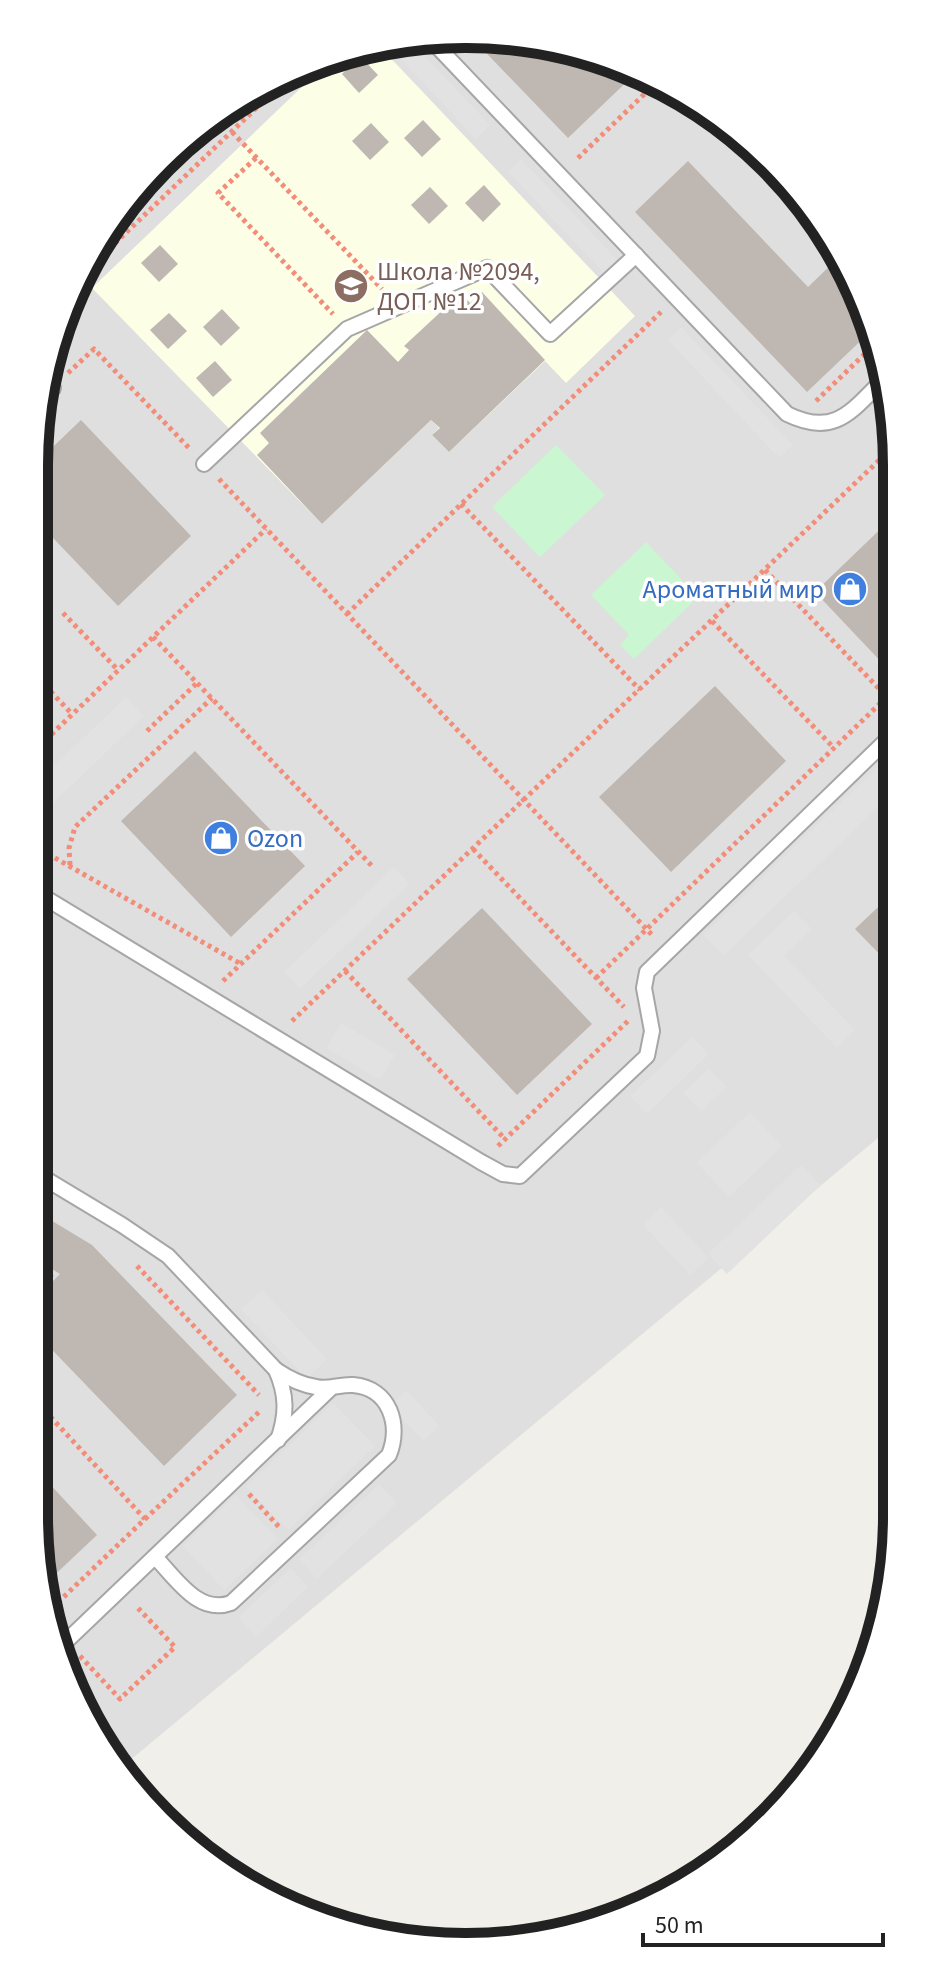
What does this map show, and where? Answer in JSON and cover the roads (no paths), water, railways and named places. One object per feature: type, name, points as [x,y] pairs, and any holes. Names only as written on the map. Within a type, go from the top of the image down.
[{"type":"lane","points":[[440,49],[787,414],[804,423],[823,424],[844,417],[875,387]]},
{"type":"lane","points":[[204,464],[347,329],[487,268],[550,334],[636,255]]},
{"type":"lane","points":[[48,899],[481,1162],[503,1174],[520,1176],[647,1056],[652,1031],[644,988],[647,972],[883,744]]},
{"type":"lane","points":[[48,1180],[168,1256],[276,1370],[303,1384],[330,1389]]},
{"type":"lane","points":[[276,1370],[286,1405],[278,1440]]},
{"type":"lane","points":[[67,1640],[330,1389],[358,1385],[383,1398],[395,1420],[394,1444],[389,1455],[231,1603],[201,1604],[155,1557]]},
{"type":"place","name":"Школа №2094, ДОП №12","points":[[351,286]]},
{"type":"place","name":"Ароматный мир","points":[[850,589]]},
{"type":"place","name":"Ozon","points":[[221,838]]}]
